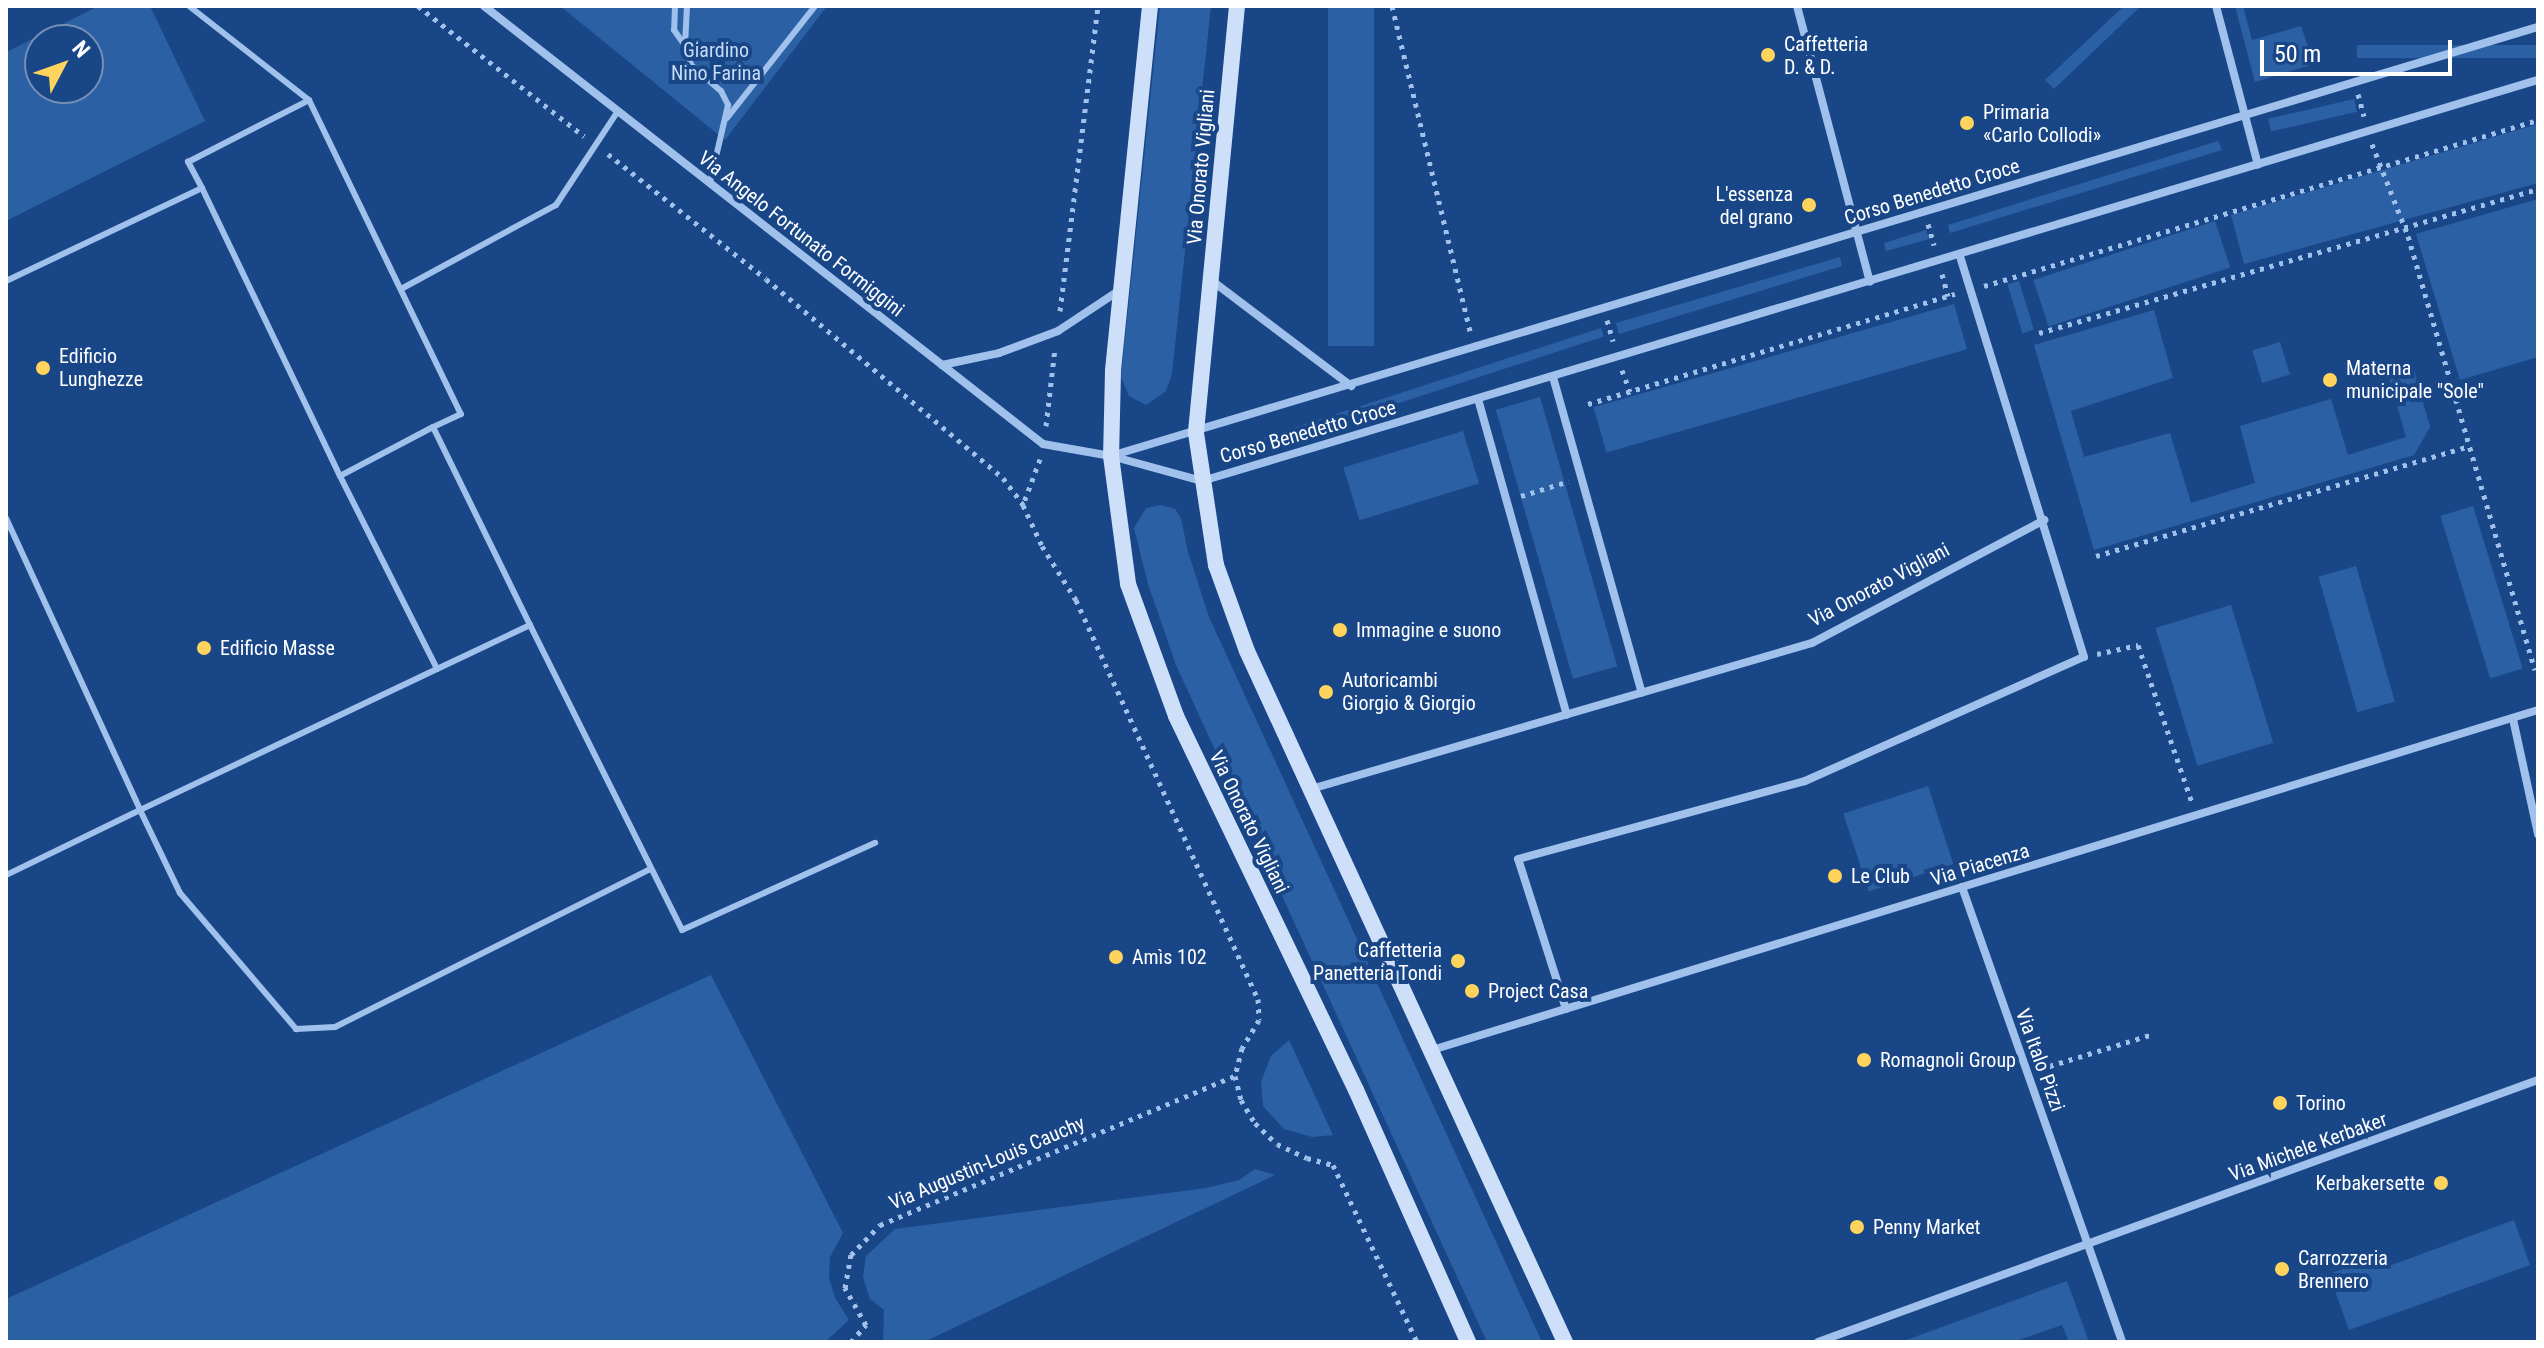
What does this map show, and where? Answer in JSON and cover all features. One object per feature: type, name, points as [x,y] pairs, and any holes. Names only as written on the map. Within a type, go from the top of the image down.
[{"type":"main road","name":"Via Onorato Vigliani","points":[[1150,6],[1113,356],[1111,456],[1128,584],[1151,656],[1176,716],[1356,1090],[1468,1342]]},
{"type":"main road","name":"Via Onorato Vigliani","points":[[1237,6],[1196,433],[1216,565],[1247,651],[1565,1342]]},
{"type":"street","name":"Via Angelo Fortunato Formiggini","points":[[484,6],[1043,444],[1111,456]]},
{"type":"street","points":[[1797,6],[1870,282]]},
{"type":"street","points":[[2216,6],[2258,165]]},
{"type":"street","name":"Corso Benedetto Croce","points":[[1111,456],[1196,433],[2538,27]]},
{"type":"street","name":"Corso Benedetto Croce","points":[[1111,456],[1202,481],[1960,256],[2538,80]]},
{"type":"street","points":[[1566,1009],[1518,859],[1805,781],[2084,657],[1960,256]]},
{"type":"street","name":"Corso Benedetto Croce","points":[[1210,280],[1260,321],[1351,386]]},
{"type":"street","points":[[942,365],[999,353],[1058,331],[1120,290]]},
{"type":"street","points":[[1553,377],[1642,693]]},
{"type":"street","points":[[1478,399],[1567,715]]},
{"type":"street","name":"Via Onorato Vigliani","points":[[1311,789],[1812,643],[2044,520]]},
{"type":"street","name":"Via Piacenza","points":[[1432,1050],[2538,710]]},
{"type":"street","points":[[2513,719],[2538,834]]},
{"type":"street","name":"Via Italo Pizzi","points":[[1962,887],[2122,1342]]},
{"type":"street","name":"Via Michele Kerbaker","points":[[2088,1244],[2538,1080]]},
{"type":"street","points":[[1818,1342],[2088,1244]]},
{"type":"lane","points":[[189,6],[309,100],[461,414],[340,476]]},
{"type":"lane","points":[[675,6],[674,30],[685,46],[691,65],[721,91],[728,105],[727,118],[713,158],[710,183]]},
{"type":"lane","points":[[685,46],[687,6]]},
{"type":"lane","points":[[727,118],[815,6]]},
{"type":"lane","points":[[309,100],[188,162],[437,669]]},
{"type":"lane","points":[[401,289],[556,205],[618,111]]},
{"type":"lane","points":[[6,281],[202,188]]},
{"type":"lane","points":[[433,427],[682,930],[875,843]]},
{"type":"lane","points":[[6,518],[180,893],[296,1029],[335,1027],[651,869]]},
{"type":"lane","points":[[6,875],[530,625]]},
{"type":"path","points":[[418,6],[766,279],[1003,478],[1023,505],[1042,546],[1076,600],[1258,999],[1259,1020],[1242,1048],[1235,1076],[1241,1100],[1255,1123],[1277,1144],[1307,1158],[1333,1165],[1417,1342]]},
{"type":"path","points":[[1023,505],[1037,471],[1043,444],[1098,6]]},
{"type":"path","points":[[1392,6],[1474,348]]},
{"type":"path","points":[[2354,82],[2379,168],[2404,227],[2535,670]]},
{"type":"path","points":[[1588,404],[2538,120]]},
{"type":"path","points":[[2039,333],[2538,189]]},
{"type":"path","points":[[2096,556],[2469,446]]},
{"type":"path","points":[[1506,500],[1581,477]]},
{"type":"path","points":[[2084,657],[2138,645],[2196,816]]},
{"type":"path","points":[[2028,1073],[2153,1034]]},
{"type":"path","name":"Via Augustin-Louis Cauchy","points":[[851,1342],[866,1325],[845,1288],[851,1255],[880,1225],[1235,1076]]},
{"type":"green space","points":[[99,6],[150,6],[205,121],[6,221],[6,52],[24,43],[24,104],[104,104],[104,24],[63,24]]},
{"type":"green space","name":"Giardino Nino Farina","points":[[560,6],[827,6],[725,140]]},
{"type":"green space","points":[[1160,6],[1211,6],[1172,374],[1166,391],[1146,405],[1129,396],[1121,377]]},
{"type":"green space","points":[[1328,6],[1374,6],[1374,346],[1328,346]]},
{"type":"green space","points":[[2124,6],[2141,6],[2054,89],[2045,80]]},
{"type":"green space","points":[[2235,6],[2243,6],[2252,40],[2301,26],[2314,64],[2255,82]]},
{"type":"green space","points":[[2357,45],[2538,45],[2538,58],[2357,58]]},
{"type":"green space","points":[[2354,99],[2357,112],[2271,131],[2268,119]]},
{"type":"green space","points":[[2538,124],[2538,183],[2244,264],[2231,215]]},
{"type":"green space","points":[[2218,141],[2222,150],[1950,233],[1948,225]]},
{"type":"green space","points":[[2538,199],[2538,357],[2460,380],[2416,234]]},
{"type":"green space","points":[[2215,221],[2230,268],[2048,327],[2033,280]]},
{"type":"green space","points":[[1926,230],[1929,239],[1886,251],[1884,243]]},
{"type":"green space","points":[[1840,257],[1842,266],[1619,334],[1616,323]]},
{"type":"green space","points":[[2019,281],[2034,330],[2022,333],[2008,285]]},
{"type":"green space","points":[[1954,304],[1967,349],[1606,453],[1594,407]]},
{"type":"green space","points":[[2154,310],[2173,378],[2071,411],[2084,457],[2170,433],[2191,503],[2255,483],[2240,426],[2331,399],[2348,455],[2406,437],[2387,370],[2412,363],[2430,427],[2414,455],[2094,550],[2034,345]]},
{"type":"green space","points":[[1601,328],[1604,337],[1260,448],[1258,440]]},
{"type":"green space","points":[[2280,342],[2290,375],[2262,383],[2252,350]]},
{"type":"green space","points":[[1540,397],[1617,666],[1573,679],[1496,410]]},
{"type":"green space","points":[[1463,431],[1479,484],[1360,520],[1343,468]]},
{"type":"green space","points":[[1161,505],[1175,509],[1181,518],[1188,552],[1209,617],[1542,1342],[1487,1342],[1176,665],[1148,584],[1134,528],[1146,508]]},
{"type":"green space","points":[[2473,506],[2523,669],[2490,679],[2440,516]]},
{"type":"green space","points":[[2356,566],[2395,702],[2357,712],[2319,577]]},
{"type":"green space","points":[[2231,605],[2273,743],[2198,766],[2155,628]]},
{"type":"green space","points":[[1928,786],[1953,864],[1869,891],[1843,814]]},
{"type":"green space","points":[[711,975],[843,1233],[830,1257],[829,1277],[835,1298],[849,1320],[825,1342],[6,1342],[6,1299]]},
{"type":"green space","points":[[1289,1040],[1333,1135],[1312,1137],[1284,1129],[1263,1106],[1261,1082],[1271,1056]]},
{"type":"green space","points":[[1255,1169],[1275,1175],[924,1342],[883,1342],[884,1310],[870,1299],[863,1277],[866,1256],[895,1229],[1206,1188],[1239,1180]]},
{"type":"green space","points":[[2514,1220],[2530,1265],[2349,1330],[2329,1274],[2384,1254],[2389,1266]]},
{"type":"green space","points":[[2067,1281],[2089,1342],[2069,1342],[2062,1325],[2013,1342],[1901,1342]]},
{"type":"place","name":"Caffetteria D. & D.","points":[[1768,55]]},
{"type":"place","name":"Primaria «Carlo Collodi»","points":[[1967,123]]},
{"type":"place","name":"L'essenza del grano","points":[[1809,205]]},
{"type":"place","name":"Edificio Lunghezze","points":[[43,368]]},
{"type":"place","name":"Materna municipale \"Sole\"","points":[[2330,380]]},
{"type":"place","name":"Immagine e suono","points":[[1340,630]]},
{"type":"place","name":"Edificio Masse","points":[[204,648]]},
{"type":"place","name":"Autoricambi Giorgio & Giorgio","points":[[1326,692]]},
{"type":"place","name":"Le Club","points":[[1835,876]]},
{"type":"place","name":"Amìs 102","points":[[1116,957]]},
{"type":"place","name":"Caffetteria Panetteria Tondi","points":[[1458,961]]},
{"type":"place","name":"Project Casa","points":[[1472,991]]},
{"type":"place","name":"Romagnoli Group","points":[[1864,1060]]},
{"type":"place","name":"Torino","points":[[2280,1103]]},
{"type":"place","name":"Kerbakersette","points":[[2441,1183]]},
{"type":"place","name":"Penny Market","points":[[1857,1227]]},
{"type":"place","name":"Carrozzeria Brennero","points":[[2282,1269]]}]
